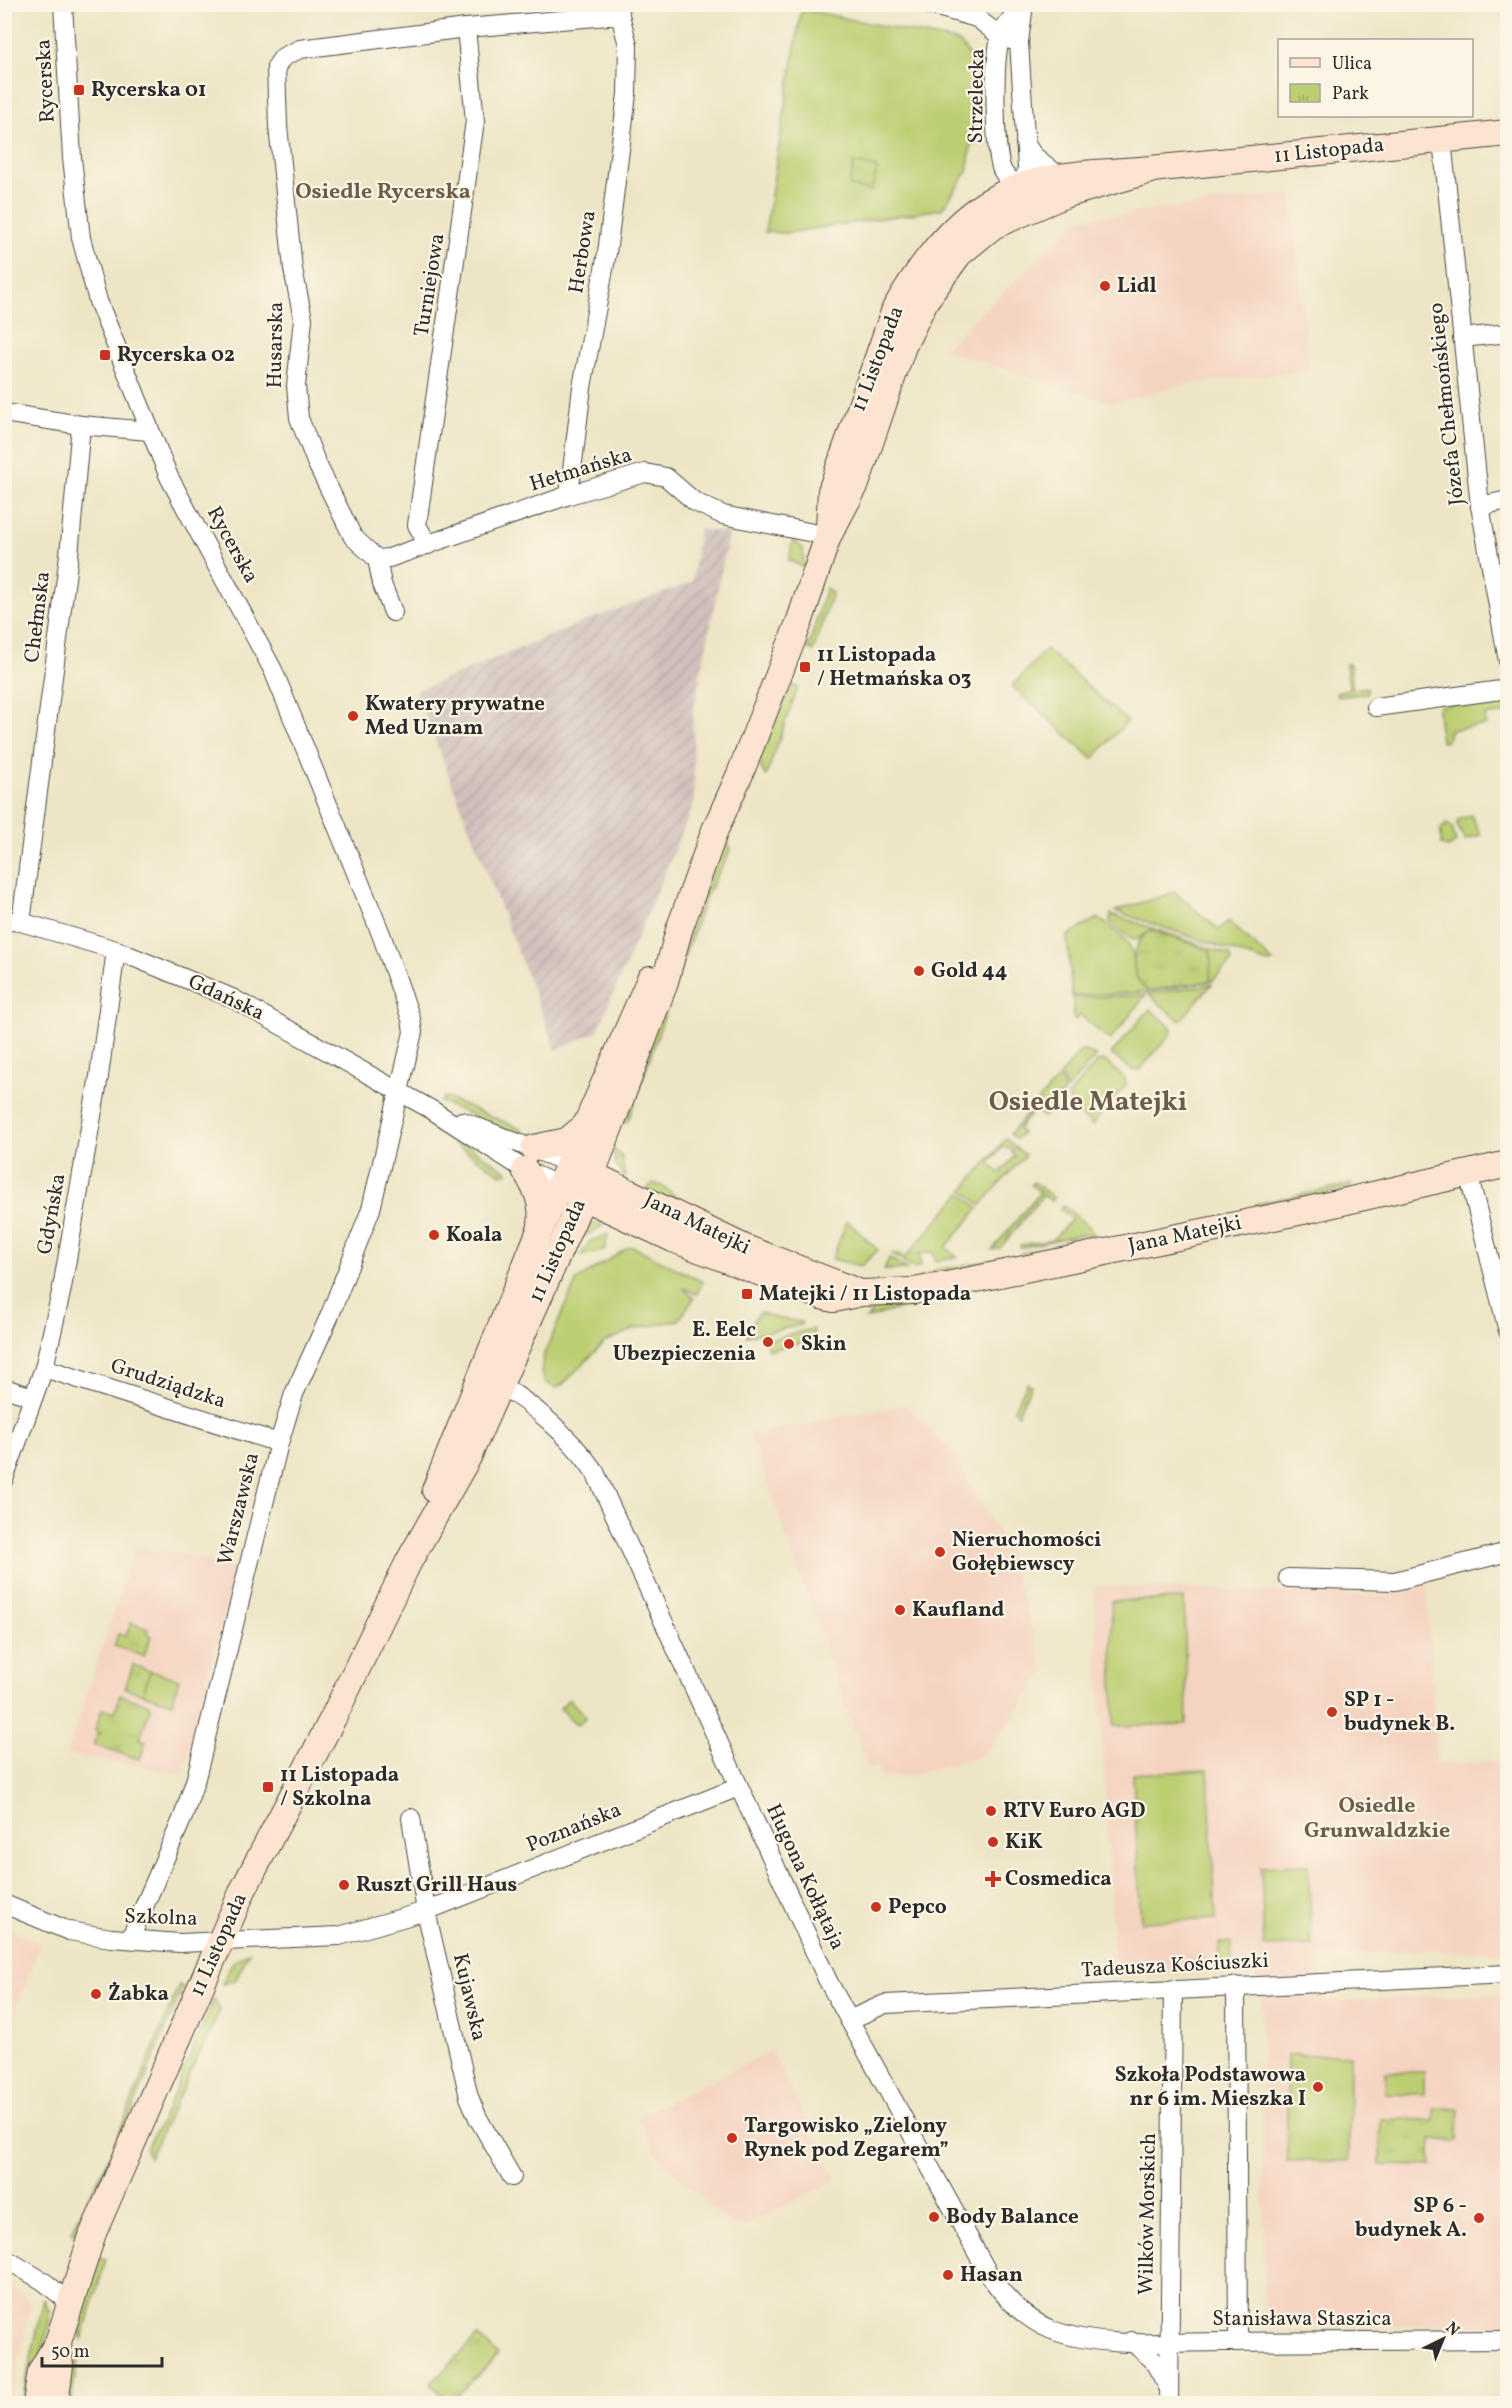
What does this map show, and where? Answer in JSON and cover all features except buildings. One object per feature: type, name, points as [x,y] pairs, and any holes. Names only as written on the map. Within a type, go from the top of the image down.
[{"type":"street","name":"Rycerska","points":[[63,4],[68,46],[72,158],[81,238],[98,301],[169,477],[273,670],[381,934],[411,1018],[413,1032],[400,1092]]},
{"type":"street","points":[[927,4],[976,18],[1001,37],[1019,42]]},
{"type":"street","name":"Strzelecka","points":[[982,206],[997,181],[999,159],[996,108],[1001,37],[1023,4]]},
{"type":"street","name":"Strzelecka","points":[[1023,4],[1019,42],[1027,168],[1026,198]]},
{"type":"street","points":[[466,28],[600,15],[618,10]]},
{"type":"street","name":"Herbowa","points":[[569,495],[582,387],[607,253],[627,94],[628,45],[618,10]]},
{"type":"street","name":"Husarska","points":[[377,559],[353,537],[316,462],[299,418],[296,386],[303,319],[293,269],[278,126],[276,67],[283,57],[300,49],[466,28]]},
{"type":"street","name":"Turniejowa","points":[[428,544],[417,525],[475,121],[466,28]]},
{"type":"street","name":"11 Listopada","points":[[36,2403],[41,2372],[58,2342],[93,2233],[243,1890],[333,1718],[409,1561],[460,1472],[540,1230],[564,1175],[597,1131],[664,985],[679,930],[715,830],[800,620],[828,536],[856,484],[903,346],[935,285],[976,238],[1058,175],[1151,170],[1508,133]]},
{"type":"street","name":"Józefa Chełmońskiego","points":[[1442,140],[1480,506],[1508,661]]},
{"type":"street","points":[[1025,142],[1033,155],[1058,175]]},
{"type":"street","name":"Strzelecka","points":[[999,159],[1005,175],[1026,198]]},
{"type":"street","name":"11 Listopada","points":[[828,536],[831,491],[895,309],[933,252],[982,206],[1151,170]]},
{"type":"street","points":[[1462,338],[1508,333]]},
{"type":"street","points":[[4,413],[81,425],[149,431]]},
{"type":"street","name":"Chełmska","points":[[13,921],[69,555],[81,425]]},
{"type":"street","name":"Hetmańska","points":[[377,559],[389,558],[569,495],[645,473],[666,477],[695,502],[723,515],[828,536]]},
{"type":"street","points":[[1480,506],[1508,500]]},
{"type":"street","points":[[377,559],[382,584],[393,612]]},
{"type":"street","points":[[1376,707],[1508,689]]},
{"type":"street","name":"Gdańska","points":[[13,921],[116,950],[232,998],[432,1110],[529,1159],[587,1185]]},
{"type":"street","name":"Gdyńska","points":[[4,1479],[44,1368],[70,1241],[99,1076],[116,950]]},
{"type":"street","name":"Warszawska","points":[[130,1939],[183,1817],[196,1778],[279,1443],[294,1394],[330,1316],[370,1209],[400,1092]]},
{"type":"street","points":[[540,1230],[543,1211],[529,1159],[567,1141],[597,1131],[628,1191]]},
{"type":"street","name":"11 Listopada","points":[[492,1380],[564,1240],[587,1185],[597,1131]]},
{"type":"street","name":"Gdańska","points":[[529,1159],[564,1175]]},
{"type":"street","name":"Jana Matejki","points":[[587,1185],[618,1214],[673,1239],[806,1292],[834,1299],[861,1293],[913,1291],[947,1285],[1508,1164]]},
{"type":"street","points":[[1468,1173],[1508,1331]]},
{"type":"street","name":"Jana Matejki","points":[[587,1185],[628,1191],[743,1247],[861,1293]]},
{"type":"street","points":[[564,1240],[593,1216],[618,1214]]},
{"type":"street","name":"Grudziądzka","points":[[44,1368],[279,1443]]},
{"type":"street","name":"Hugona Kołłątaja","points":[[492,1380],[556,1428],[578,1449],[595,1472],[739,1787],[849,2020],[988,2273],[1005,2296],[1023,2313],[1051,2330],[1089,2338],[1168,2342]]},
{"type":"street","points":[[4,1388],[33,1397]]},
{"type":"street","points":[[1288,1578],[1395,1581],[1508,1552]]},
{"type":"street","name":"Poznańska","points":[[426,1911],[739,1787]]},
{"type":"street","name":"Kujawska","points":[[411,1818],[426,1911],[470,2097],[478,2118],[512,2177]]},
{"type":"street","name":"Szkolna","points":[[4,1904],[69,1931],[180,1943],[339,1936],[426,1911]]},
{"type":"street","name":"Tadeusza Kościuszki","points":[[849,2020],[885,2004],[1508,1974]]},
{"type":"street","points":[[1236,1986],[1238,2342]]},
{"type":"street","name":"Wilków Morskich","points":[[1169,2397],[1173,1989]]},
{"type":"street","points":[[4,2258],[43,2281],[70,2302]]},
{"type":"street","name":"Stanisława Staszica","points":[[1168,2342],[1508,2340]]},
{"type":"street","points":[[1131,2341],[1153,2360],[1169,2397]]},
{"type":"street","name":"11 Listopada","points":[[55,2403],[60,2366],[58,2342]]},
{"type":"shaded area","points":[[1291,194],[1309,371],[1188,384],[1111,403],[943,349],[1081,219]]},
{"type":"shaded area","points":[[699,529],[729,533],[693,712],[694,804],[597,1032],[556,1050],[416,691],[583,622],[692,582]]},
{"type":"shaded area","name":"Kaufland","points":[[905,1405],[949,1449],[1007,1547],[1045,1672],[993,1744],[978,1757],[909,1775],[882,1777],[878,1767],[868,1769],[750,1434]]},
{"type":"shaded area","points":[[136,1545],[236,1568],[183,1774],[67,1754]]},
{"type":"shaded area","points":[[1427,1585],[1437,1764],[1507,1761],[1507,1952],[1418,1951],[1322,1955],[1319,1968],[1321,1968],[1325,2001],[1507,1994],[1507,2325],[1265,2325],[1261,2003],[1255,1971],[1115,1977],[1094,1586],[1382,1596]]},
{"type":"shaded area","points":[[5,1927],[40,1944],[5,2041]]},
{"type":"shaded area","name":"Targowisko „Zielony Rynek pod Zegarem”","points":[[771,2051],[837,2180],[745,2226],[732,2226],[659,2159],[638,2117]]},
{"type":"shaded area","points":[[5,2280],[31,2304],[10,2404],[4,2403]]},
{"type":"green space","points":[[806,10],[959,42],[977,65],[973,133],[967,172],[942,209],[785,233],[765,232],[801,11]]},
{"type":"green space","points":[[854,163],[877,168],[872,191],[849,186]]},
{"type":"green space","points":[[793,539],[803,549],[804,568],[789,560]]},
{"type":"green space","points":[[826,588],[832,593],[813,651],[808,648]]},
{"type":"green space","points":[[1046,649],[1127,721],[1093,759],[1012,686]]},
{"type":"green space","points":[[1346,664],[1350,664],[1353,689],[1367,687],[1367,693],[1338,697],[1336,692],[1349,689]]},
{"type":"green space","points":[[794,685],[798,687],[766,776],[761,767],[760,756],[763,743],[774,718]]},
{"type":"green space","points":[[1507,696],[1507,713],[1485,716],[1486,725],[1449,730],[1447,741],[1441,742],[1438,710],[1440,706]]},
{"type":"green space","points":[[1471,815],[1481,835],[1465,840],[1457,825],[1458,820]]},
{"type":"green space","points":[[1447,824],[1452,828],[1456,842],[1448,847],[1441,845],[1441,829]]},
{"type":"green space","points":[[727,841],[731,849],[704,901],[628,1121],[618,1125],[714,866]]},
{"type":"green space","points":[[1175,892],[1219,930],[1228,921],[1273,962],[1268,963],[1115,911]]},
{"type":"green space","points":[[1111,914],[1230,955],[1232,961],[1212,981],[1146,992],[1072,996],[1067,936],[1098,918],[1128,943],[1134,965],[1145,934],[1139,939],[1131,939],[1110,922]]},
{"type":"green space","points":[[1151,930],[1211,951],[1210,981],[1148,991],[1137,977],[1134,960],[1139,943]]},
{"type":"green space","points":[[1212,984],[1180,1021],[1148,994]]},
{"type":"green space","points":[[1146,995],[1110,1040],[1080,1015],[1075,1020],[1073,1017],[1073,998]]},
{"type":"green space","points":[[1150,1009],[1171,1027],[1172,1032],[1140,1070],[1132,1070],[1111,1054]]},
{"type":"green space","points":[[1081,1050],[1096,1056],[1066,1090],[1061,1075]]},
{"type":"green space","points":[[1104,1060],[1125,1079],[1126,1085],[1092,1125],[1072,1108],[1068,1096],[1097,1062]]},
{"type":"green space","points":[[1059,1077],[1064,1092],[1044,1117],[1034,1110],[1018,1129],[1022,1133],[1016,1139],[1010,1134]]},
{"type":"green space","points":[[444,1097],[522,1129],[523,1138],[441,1102]]},
{"type":"green space","points":[[432,1122],[508,1172],[501,1174],[429,1127]]},
{"type":"green space","points":[[1006,1139],[1013,1145],[1008,1149],[1003,1146],[989,1163],[1000,1173],[1015,1156],[1011,1152],[1015,1147],[1025,1155],[981,1205],[963,1190]]},
{"type":"green space","points":[[612,1148],[622,1157],[625,1178],[615,1163]]},
{"type":"green space","points":[[1034,1182],[1054,1198],[1051,1201],[1043,1195],[1000,1248],[992,1250],[1040,1192],[1031,1185]]},
{"type":"green space","points":[[653,1183],[662,1186],[707,1220],[646,1190]]},
{"type":"green space","points":[[1352,1184],[1350,1188],[1286,1203],[1256,1206],[1255,1204]]},
{"type":"green space","points":[[961,1193],[979,1208],[946,1247],[957,1257],[936,1261],[933,1252],[919,1254],[921,1266],[914,1268],[892,1254],[897,1253],[905,1258]]},
{"type":"green space","points":[[1063,1205],[1090,1228],[1093,1235],[1079,1235],[1020,1248],[1020,1245],[1052,1240],[1072,1219],[1060,1209]]},
{"type":"green space","points":[[847,1221],[878,1250],[861,1266],[832,1259]]},
{"type":"green space","points":[[605,1222],[592,1233],[575,1236],[590,1225]]},
{"type":"green space","points":[[608,1234],[604,1251],[581,1255],[590,1241]]},
{"type":"green space","points":[[1079,1240],[1091,1240],[1088,1246],[1022,1258],[1021,1253]]},
{"type":"green space","points":[[629,1247],[634,1247],[703,1282],[697,1294],[683,1288],[694,1298],[679,1320],[635,1329],[605,1342],[562,1385],[555,1388],[545,1382],[541,1372],[544,1354],[577,1280]]},
{"type":"green space","points":[[889,1258],[907,1269],[884,1270]]},
{"type":"green space","points":[[1006,1258],[1007,1261],[920,1278],[936,1270]]},
{"type":"green space","points":[[918,1302],[867,1319],[873,1309]]},
{"type":"green space","points":[[760,1312],[775,1318],[802,1322],[801,1325],[747,1336],[746,1332]]},
{"type":"green space","points":[[813,1329],[815,1340],[768,1350],[766,1340]]},
{"type":"green space","points":[[1027,1383],[1031,1385],[1017,1415],[1014,1409]]},
{"type":"green space","points":[[1184,1599],[1187,1724],[1114,1726],[1111,1601]]},
{"type":"green space","points":[[131,1623],[148,1629],[147,1634],[151,1636],[144,1656],[114,1646],[118,1634],[126,1636]]},
{"type":"green space","points":[[133,1665],[150,1671],[143,1694],[125,1688]]},
{"type":"green space","points":[[150,1671],[179,1679],[172,1703],[143,1694]]},
{"type":"green space","points":[[120,1695],[151,1705],[140,1739],[146,1741],[140,1759],[94,1745],[98,1733],[95,1731],[102,1709],[115,1712]]},
{"type":"green space","points":[[569,1699],[586,1717],[577,1725],[560,1708]]},
{"type":"green space","points":[[1208,1770],[1216,1919],[1141,1922],[1133,1774]]},
{"type":"green space","points":[[1308,1865],[1312,1945],[1264,1947],[1261,1867]]},
{"type":"green space","points":[[1231,1942],[1232,1964],[1220,1964],[1219,1943]]},
{"type":"green space","points":[[249,1952],[235,1981],[222,1984],[232,1963]]},
{"type":"green space","points":[[179,1985],[183,1987],[122,2136],[75,2235],[71,2232],[109,2158]]},
{"type":"green space","points":[[214,1999],[220,2010],[149,2158],[146,2149],[167,2110]]},
{"type":"green space","points":[[1287,2055],[1350,2055],[1349,2161],[1287,2161]]},
{"type":"green space","points":[[1385,2072],[1424,2072],[1424,2094],[1385,2093]]},
{"type":"green space","points":[[1434,2108],[1459,2109],[1458,2141],[1431,2140],[1431,2166],[1380,2165],[1381,2119],[1434,2120]]},
{"type":"green space","points":[[100,2257],[106,2259],[82,2339],[78,2326]]},
{"type":"green space","points":[[44,2299],[49,2311],[49,2325],[29,2403],[21,2404]]},
{"type":"green space","points":[[478,2336],[498,2355],[450,2403],[430,2384]]},
{"type":"green space","points":[[78,2358],[71,2403],[63,2404],[69,2365]]},
{"type":"place","name":"Rycerska 01","points":[[79,90]]},
{"type":"place","name":"Lidl","points":[[1105,286]]},
{"type":"place","name":"Rycerska 02","points":[[105,355]]},
{"type":"place","name":"11 Listopada / Hetmańska 03","points":[[805,667]]},
{"type":"place","name":"Kwatery prywatne Med Uznam","points":[[353,716]]},
{"type":"place","name":"Gold 44","points":[[919,971]]},
{"type":"place","name":"Koala","points":[[434,1235]]},
{"type":"place","name":"Matejki / 11 Listopada","points":[[747,1294]]},
{"type":"place","name":"E. Eelc Ubezpieczenia","points":[[768,1342]]},
{"type":"place","name":"Skin","points":[[789,1344]]},
{"type":"place","name":"Nieruchomości Gołębiewscy","points":[[940,1552]]},
{"type":"place","name":"Kaufland","points":[[900,1610]]},
{"type":"place","name":"SP 1 - budynek B.","points":[[1332,1712]]},
{"type":"place","name":"11 Listopada / Szkolna","points":[[268,1787]]},
{"type":"place","name":"RTV Euro AGD","points":[[991,1811]]},
{"type":"place","name":"KiK","points":[[993,1842]]},
{"type":"place","name":"Cosmedica","points":[[993,1879]]},
{"type":"place","name":"Ruszt Grill Haus","points":[[344,1885]]},
{"type":"place","name":"Pepco","points":[[876,1907]]},
{"type":"place","name":"Żabka","points":[[96,1994]]},
{"type":"place","name":"Szkoła Podstawowa nr 6 im. Mieszka I","points":[[1318,2087]]},
{"type":"place","name":"Targowisko „Zielony Rynek pod Zegarem”","points":[[732,2138]]},
{"type":"place","name":"Body Balance","points":[[934,2217]]},
{"type":"place","name":"SP 6 - budynek A.","points":[[1479,2218]]},
{"type":"place","name":"Hasan","points":[[948,2275]]},
{"type":"district","name":"Osiedle Rycerska","points":[[383,192]]},
{"type":"district","name":"Osiedle Matejki","points":[[1088,1103]]},
{"type":"district","name":"Osiedle Grunwaldzkie","points":[[1377,1818]]}]
